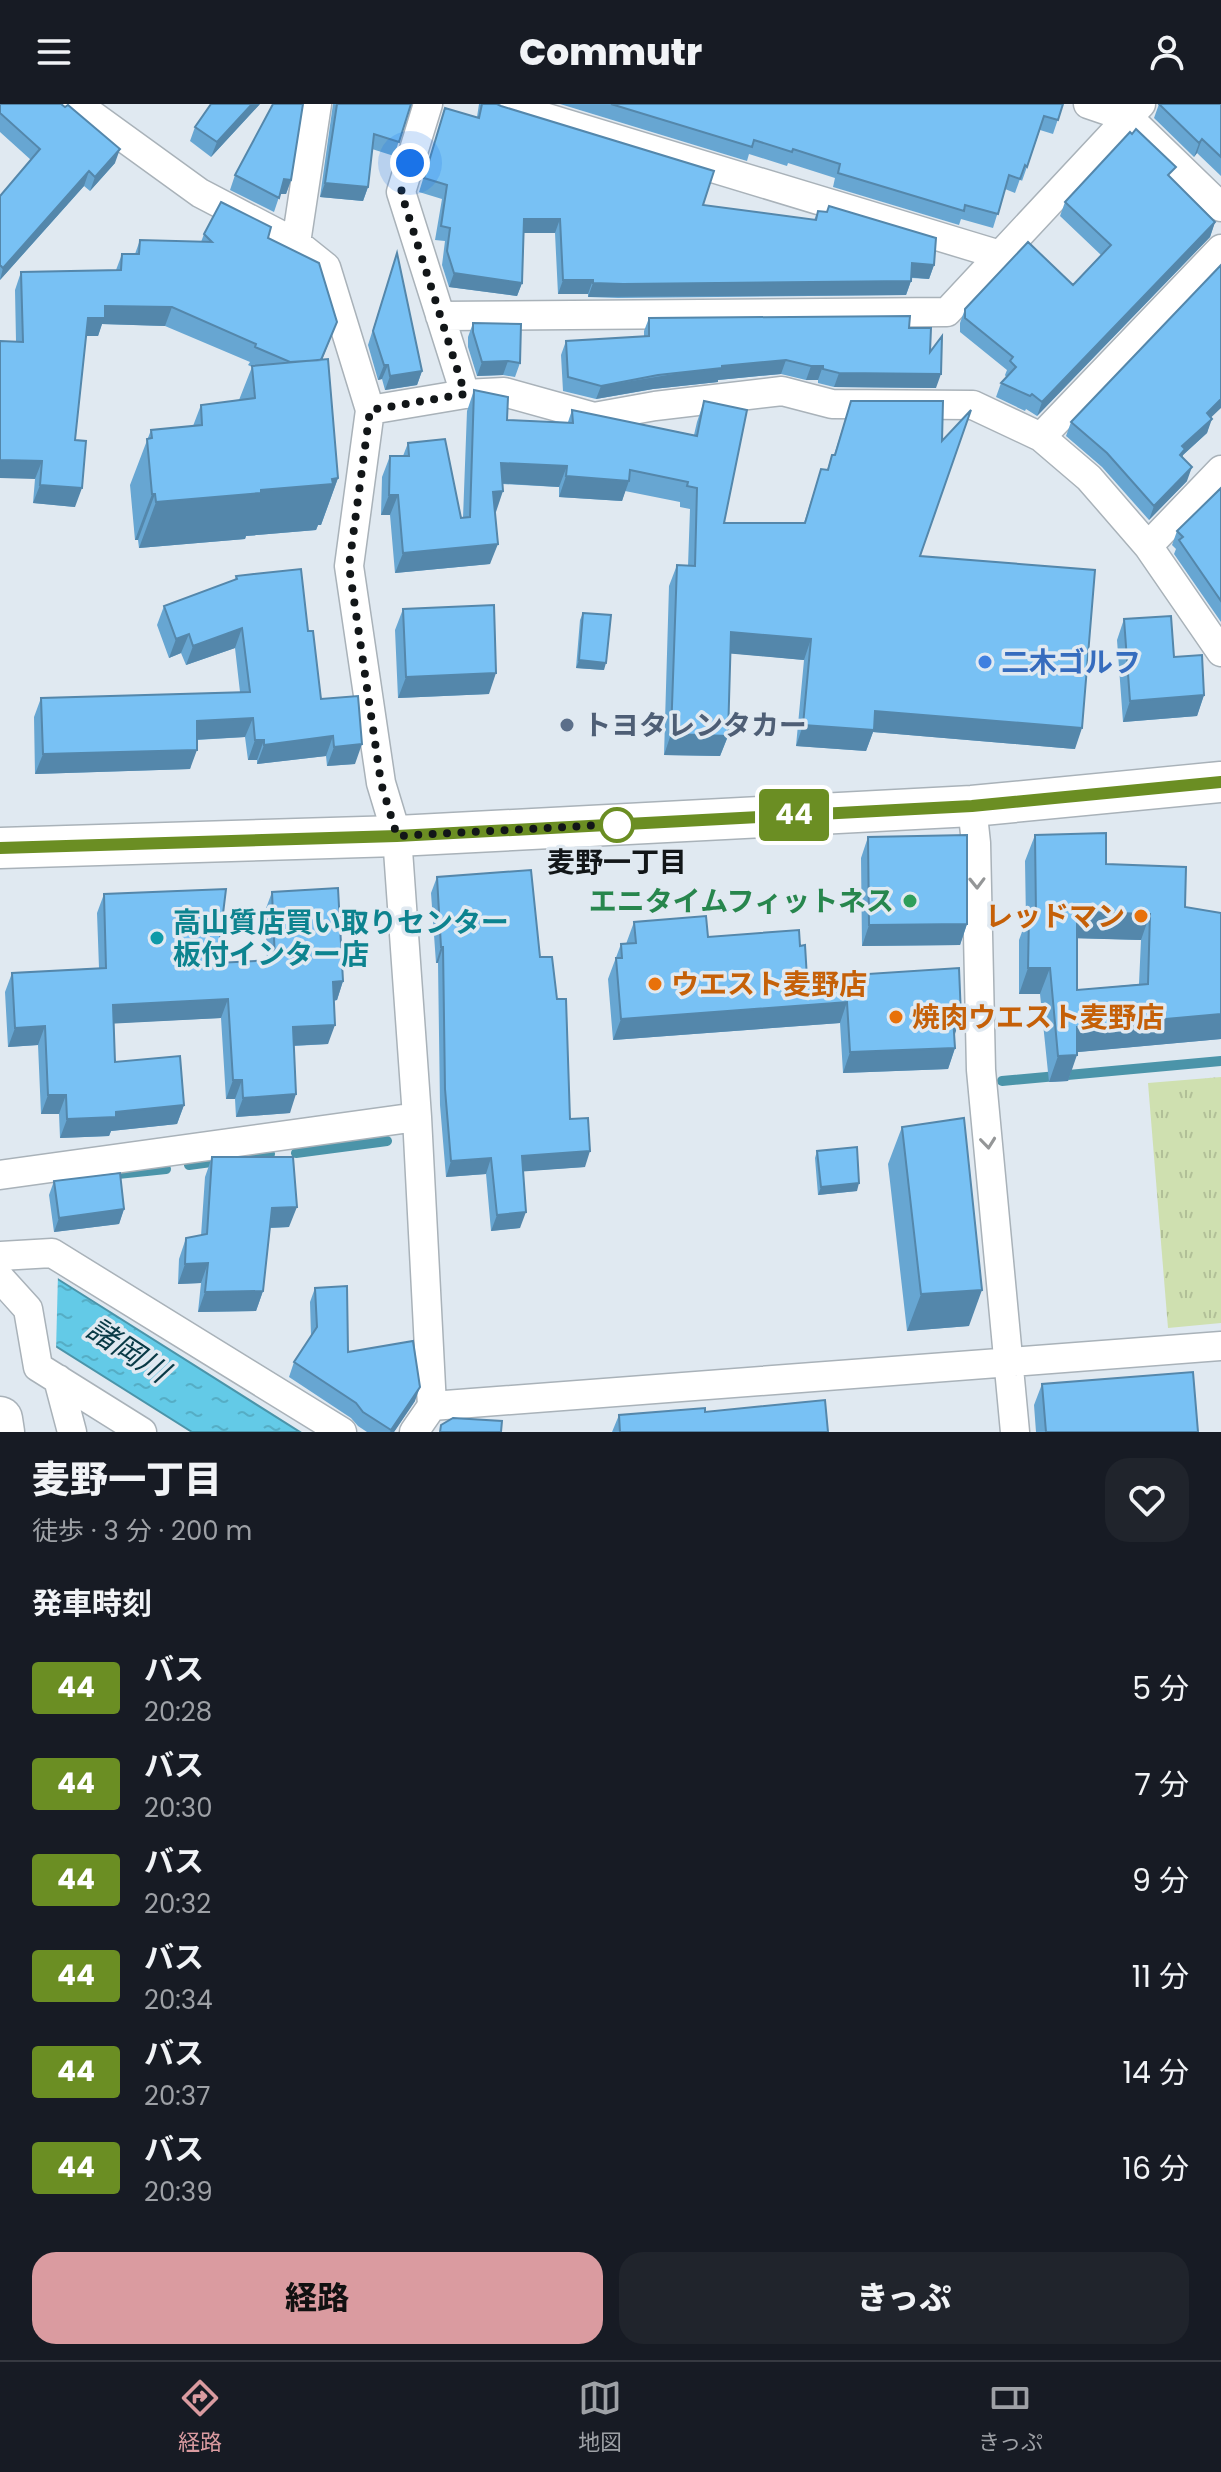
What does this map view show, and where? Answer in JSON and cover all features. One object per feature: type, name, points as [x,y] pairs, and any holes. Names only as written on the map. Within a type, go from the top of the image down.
[{"type":"highway","points":[[0,1419],[2,1432]]},
{"type":"street","points":[[77,104],[200,193],[296,243],[326,267],[370,410],[349,566],[381,783],[397,836],[417,1117],[432,1406],[414,1432]]},
{"type":"street","points":[[296,243],[317,104]]},
{"type":"street","points":[[428,104],[401,192],[465,394]]},
{"type":"street","points":[[501,104],[1000,255]]},
{"type":"street","points":[[1088,104],[1135,111],[1221,207]]},
{"type":"street","points":[[440,316],[947,312],[1135,111]]},
{"type":"street","points":[[1041,437],[1221,249]]},
{"type":"street","points":[[370,410],[465,394],[504,392],[594,417],[655,406],[782,391],[832,404],[973,405],[1041,437],[1089,478],[1148,546],[1221,652]]},
{"type":"street","points":[[1148,546],[1221,470]]},
{"type":"street","points":[[0,848],[397,836],[972,806],[1221,782]]},
{"type":"street","points":[[972,806],[976,843],[981,1070],[1015,1432]]},
{"type":"street","points":[[0,1175],[417,1117]]},
{"type":"street","points":[[0,1256],[52,1253],[342,1432]]},
{"type":"street","points":[[0,1278],[28,1309],[38,1367],[142,1432]]},
{"type":"street","points":[[432,1406],[1221,1346]]},
{"type":"street","points":[[58,1379],[72,1432]]},
{"type":"green space","points":[[1221,1077],[1221,1323],[1168,1328],[1148,1083]]},
{"type":"water","name":"諸岡川","points":[[0,1240],[300,1432],[192,1432],[0,1311]]},
{"type":"pier","points":[[0,1236],[58,1274],[56,1351],[0,1315]]},
{"type":"building","points":[[0,104],[68,105],[120,149],[95,177],[89,171],[3,268],[0,265],[0,196],[40,149],[0,113]]},
{"type":"building","points":[[211,104],[252,104],[217,142],[195,127]]},
{"type":"building","points":[[273,104],[303,104],[291,180],[284,179],[279,198],[235,175]]},
{"type":"building","points":[[337,104],[411,104],[399,142],[374,134],[368,187],[325,183]]},
{"type":"building","points":[[482,104],[497,104],[714,171],[703,205],[816,220],[818,211],[827,212],[829,206],[936,238],[934,265],[912,263],[911,281],[623,284],[563,280],[560,219],[524,219],[522,283],[454,273],[447,251],[450,228],[441,226],[447,185],[424,178],[445,108],[479,118]]},
{"type":"building","points":[[611,104],[1063,104],[1058,120],[1044,116],[1020,179],[1009,175],[998,214],[965,205],[964,211],[838,173],[840,164],[793,149],[792,152],[754,140],[752,147]]},
{"type":"building","points":[[1159,104],[1221,104],[1221,157],[1202,139],[1199,143]]},
{"type":"building","points":[[1136,129],[1176,167],[1168,175],[1215,222],[1042,402],[1032,394],[1030,396],[1001,383],[1016,367],[1010,361],[1013,357],[965,318],[965,309],[1028,242],[1073,285],[1111,245],[1065,202]]},
{"type":"building","points":[[221,202],[271,227],[268,238],[319,263],[337,322],[321,360],[290,362],[172,307],[105,306],[105,318],[88,318],[75,440],[86,441],[82,488],[40,485],[42,461],[0,460],[0,341],[23,342],[21,272],[121,270],[122,254],[139,254],[140,240],[212,242],[204,234]]},
{"type":"building","points":[[397,253],[422,371],[390,376],[373,331]]},
{"type":"building","points":[[1221,265],[1221,399],[1207,413],[1212,419],[1182,446],[1185,449],[1180,455],[1192,467],[1154,506],[1107,453],[1071,422]]},
{"type":"building","points":[[910,316],[909,328],[931,328],[930,352],[942,336],[941,374],[839,373],[823,369],[823,366],[786,360],[722,366],[601,386],[568,377],[566,341],[649,336],[649,318]]},
{"type":"building","points":[[473,323],[521,324],[520,363],[482,362]]},
{"type":"building","points":[[328,359],[338,478],[332,479],[333,484],[156,502],[155,494],[152,494],[147,439],[152,438],[151,430],[202,425],[201,405],[255,398],[252,366]]},
{"type":"building","points":[[474,390],[508,397],[507,420],[573,423],[572,410],[697,436],[704,401],[747,410],[724,523],[805,523],[821,469],[828,470],[832,455],[835,455],[851,401],[943,401],[942,441],[971,410],[920,556],[1095,570],[1082,728],[875,711],[874,730],[803,725],[811,639],[731,632],[728,736],[671,734],[677,565],[695,566],[697,488],[687,486],[688,482],[630,470],[629,481],[566,476],[567,466],[501,463],[503,491],[493,492],[498,544],[403,553],[398,495],[389,495],[390,456],[409,456],[408,443],[445,439],[461,518],[470,517]]},
{"type":"building","points":[[1221,488],[1221,601],[1179,540],[1183,537],[1177,531]]},
{"type":"building","points":[[301,569],[308,631],[313,631],[321,699],[358,696],[362,744],[334,747],[333,736],[264,745],[264,740],[255,740],[253,718],[197,721],[197,750],[43,754],[41,698],[250,692],[242,628],[193,646],[189,634],[176,639],[164,606],[237,579],[236,576]]},
{"type":"building","points":[[494,605],[496,673],[406,677],[403,609]]},
{"type":"building","points":[[583,613],[611,615],[606,663],[579,660]]},
{"type":"building","points":[[1171,616],[1174,657],[1202,655],[1204,695],[1130,701],[1124,619]]},
{"type":"building","points":[[1106,833],[1106,864],[1186,867],[1185,907],[1221,913],[1221,1014],[1077,1027],[1077,1055],[1058,1056],[1050,968],[1028,968],[1029,915],[1036,915],[1035,835]],"holes":[[[1077,912],[1150,914],[1148,984],[1077,990]]]},
{"type":"building","name":"エニタイムフィットネス","points":[[967,835],[967,924],[869,925],[868,837]]},
{"type":"building","points":[[531,870],[540,957],[552,957],[557,999],[566,999],[570,1119],[588,1118],[590,1151],[522,1156],[526,1212],[497,1215],[491,1158],[451,1161],[445,1089],[443,947],[437,877]]},
{"type":"building","points":[[338,888],[343,981],[333,982],[335,1025],[293,1027],[296,1094],[243,1098],[242,1080],[233,1080],[228,999],[113,1005],[115,1062],[180,1056],[184,1105],[116,1112],[116,1117],[67,1119],[66,1095],[48,1095],[45,1026],[15,1028],[12,973],[106,968],[104,894],[226,889],[217,963],[275,960],[272,892]]},
{"type":"building","points":[[706,916],[708,937],[799,930],[800,946],[805,945],[807,978],[959,968],[961,1016],[953,1017],[955,1048],[850,1052],[847,1002],[621,1019],[616,958],[622,958],[621,944],[636,943],[634,922]]},
{"type":"building","points":[[964,1118],[982,1290],[921,1294],[902,1127]]},
{"type":"building","points":[[857,1147],[859,1183],[821,1187],[817,1151]]},
{"type":"building","points":[[212,1157],[293,1157],[297,1207],[272,1208],[263,1291],[205,1292],[208,1263],[185,1264],[186,1238],[207,1234]]},
{"type":"building","points":[[120,1173],[124,1209],[59,1218],[54,1181]]},
{"type":"building","points":[[347,1286],[348,1352],[413,1341],[420,1387],[391,1430],[294,1362],[317,1327],[315,1288]]},
{"type":"building","points":[[1193,1372],[1198,1432],[1046,1432],[1042,1384]]},
{"type":"building","points":[[825,1400],[828,1432],[620,1432],[619,1415],[705,1408],[705,1412]]},
{"type":"building","points":[[453,1418],[502,1421],[501,1432],[440,1432],[441,1425]]},
{"type":"waterway","points":[[1002,1081],[1221,1061]]},
{"type":"waterway","points":[[296,1153],[387,1141]]},
{"type":"waterway","points":[[189,1165],[270,1154]]},
{"type":"waterway","points":[[108,1175],[166,1169]]},
{"type":"bus line","name":"44","points":[[0,848],[397,836],[972,806],[1221,782]]},
{"type":"place","name":"二木ゴルフ","points":[[985,662]]},
{"type":"place","name":"トヨタレンタカー","points":[[567,725]]},
{"type":"place","name":"麦野一丁目","points":[[617,825]]},
{"type":"place","name":"エニタイムフィットネス","points":[[910,901]]},
{"type":"place","name":"レッドマン","points":[[1141,916]]},
{"type":"place","name":"高山質店買い取りセンター 板付インター店","points":[[157,938]]},
{"type":"place","name":"ウエスト麦野店","points":[[655,984]]},
{"type":"place","name":"焼肉ウエスト麦野店","points":[[896,1017]]},
{"type":"route","points":[[410,163],[401,192],[465,394],[370,410],[349,566],[381,783],[397,836],[621,824],[617,825]]}]
